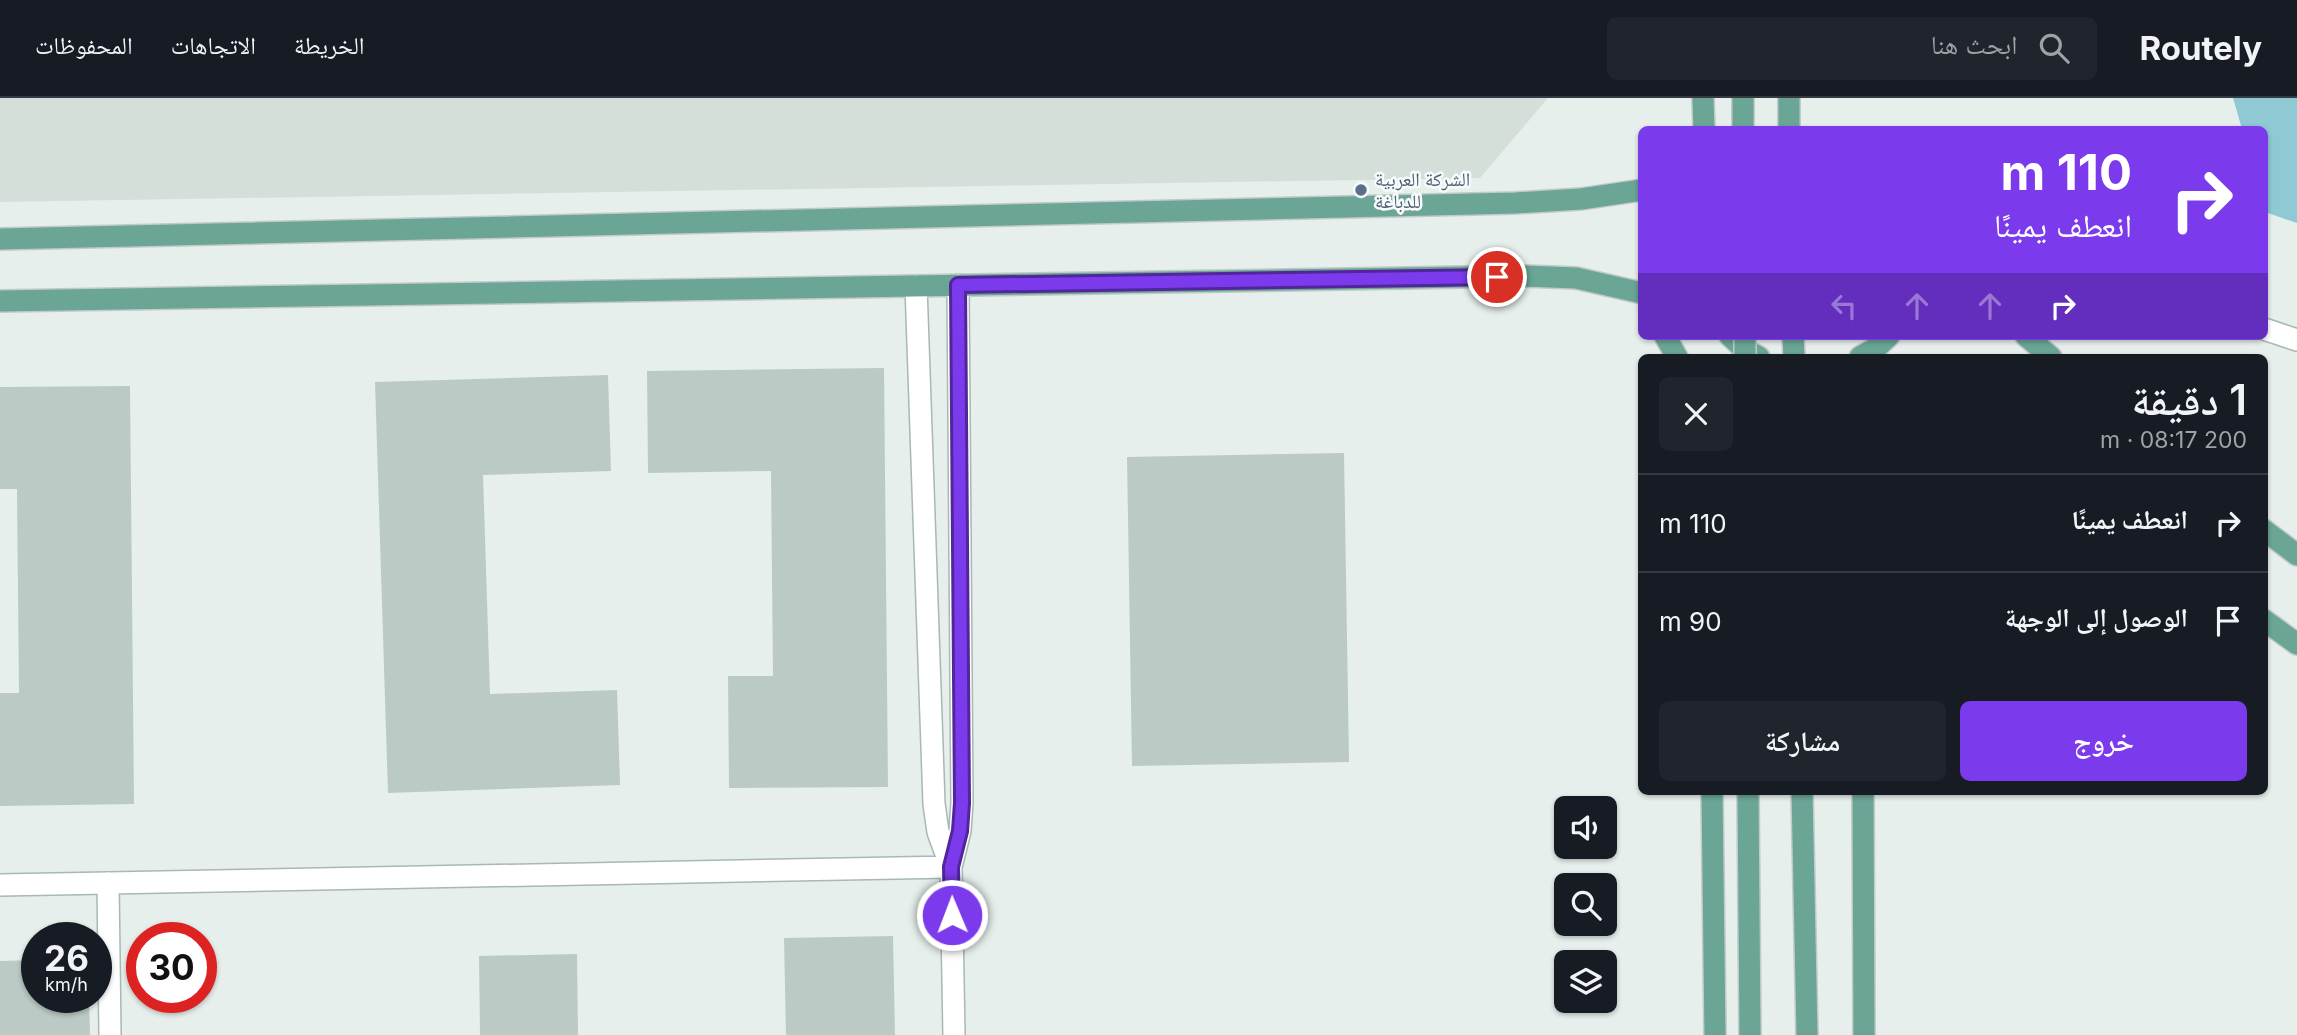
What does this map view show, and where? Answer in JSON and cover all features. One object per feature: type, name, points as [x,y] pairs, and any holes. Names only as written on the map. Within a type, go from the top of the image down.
[{"type":"main road","points":[[1703,98],[1704,126]]},
{"type":"main road","points":[[1743,98],[1743,126]]},
{"type":"main road","points":[[1788,98],[1789,126]]},
{"type":"main road","points":[[0,239],[1515,203],[1581,199],[1638,191]]},
{"type":"main road","points":[[0,301],[1524,276],[1576,278],[1634,290]]},
{"type":"main road","points":[[1734,340],[1753,354]]},
{"type":"main road","points":[[2031,340],[2047,354]]},
{"type":"main road","points":[[2268,533],[2297,555]]},
{"type":"main road","points":[[2268,623],[2297,644]]},
{"type":"main road","points":[[1712,795],[1715,1035]]},
{"type":"main road","points":[[1748,795],[1751,1035]]},
{"type":"main road","points":[[1802,795],[1807,1035]]},
{"type":"main road","points":[[1863,795],[1864,1035]]},
{"type":"street","points":[[954,1035],[951,867],[960,831],[962,803],[958,285]]},
{"type":"street","points":[[916,286],[934,804],[938,832],[951,867]]},
{"type":"street","points":[[2268,329],[2297,340]]},
{"type":"street","points":[[0,885],[951,867]]},
{"type":"street","points":[[108,883],[110,1035]]},
{"type":"shaded area","points":[[0,98],[1548,98],[1480,178],[0,202]]},
{"type":"water","points":[[2233,98],[2297,98],[2297,223],[2268,213],[2268,126],[2241,126]]},
{"type":"building","points":[[884,368],[888,787],[729,788],[728,676],[773,676],[771,471],[648,473],[647,371]]},
{"type":"building","points":[[608,375],[611,471],[483,475],[490,694],[617,690],[620,785],[388,793],[375,382]]},
{"type":"building","points":[[130,386],[134,804],[0,806],[0,693],[19,693],[17,489],[0,489],[0,387]]},
{"type":"building","points":[[1344,453],[1349,762],[1132,766],[1127,457]]},
{"type":"building","points":[[893,936],[895,1035],[786,1035],[784,938]]},
{"type":"building","points":[[577,954],[578,1035],[480,1035],[479,956]]},
{"type":"building","points":[[21,960],[21,1013],[89,1013],[90,1035],[0,1035],[0,961]]},
{"type":"place","name":"الشركة العربية للدباغة","points":[[1361,190]]},
{"type":"route","points":[[952,915],[951,867],[958,845],[962,817],[958,285],[1497,277]]}]
